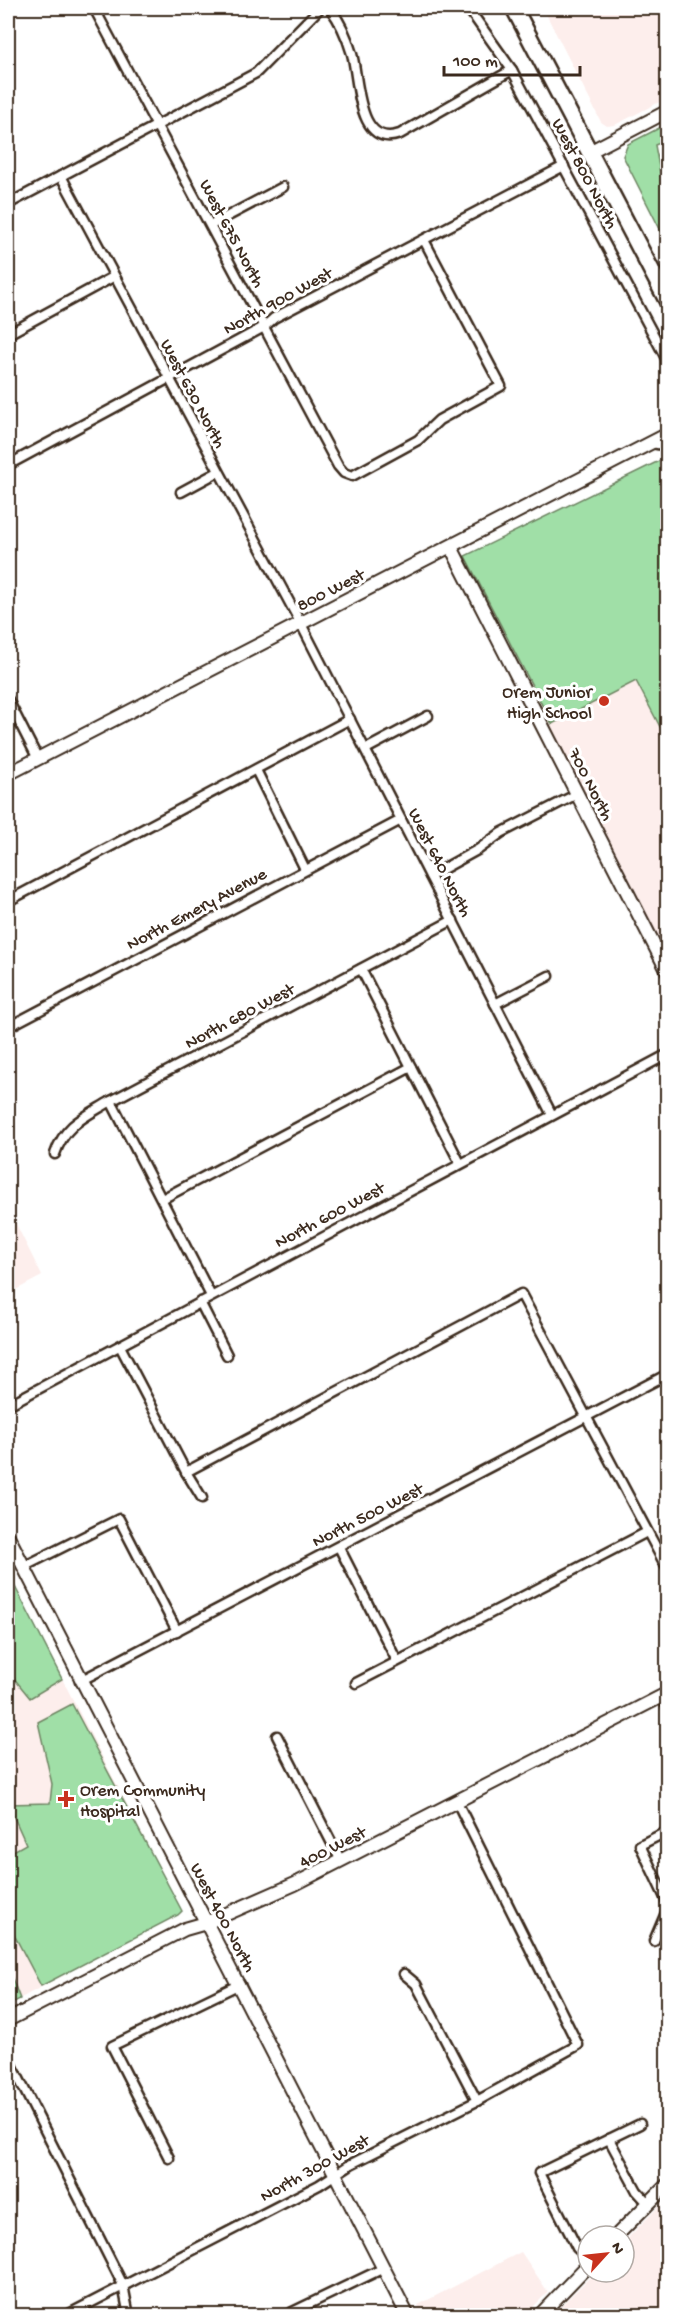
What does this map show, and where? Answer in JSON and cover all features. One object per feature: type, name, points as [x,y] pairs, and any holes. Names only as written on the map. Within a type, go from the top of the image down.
[{"type":"highway","points":[[514,8],[591,151],[668,302]]},
{"type":"main road","points":[[591,151],[668,111]]},
{"type":"main road","name":"800 West","points":[[8,774],[668,434]]},
{"type":"main road","name":"700 North","points":[[452,547],[668,972]]},
{"type":"main road","name":"West 400 North","points":[[8,1536],[80,1681],[240,1984],[408,2316]]},
{"type":"main road","name":"400 West","points":[[8,2020],[185,1929],[206,1923],[341,1861],[666,1699]]},
{"type":"main road","points":[[628,2224],[668,2184]]},
{"type":"main road","points":[[539,2316],[576,2277]]},
{"type":"street","name":"West 675 North","points":[[94,8],[344,473],[352,476],[418,440],[439,420],[501,387],[424,240]]},
{"type":"street","points":[[8,204],[256,73],[320,8]]},
{"type":"street","points":[[330,8],[347,37],[362,108],[375,131],[381,135],[388,137],[400,134],[512,70]]},
{"type":"street","name":"West 800 North","points":[[468,8],[512,70],[667,360]]},
{"type":"street","name":"North 900 West","points":[[8,465],[264,327],[274,318],[564,166]]},
{"type":"street","name":"West 630 North","points":[[61,176],[168,380],[301,624]]},
{"type":"street","points":[[211,225],[283,187]]},
{"type":"street","points":[[8,333],[113,277]]},
{"type":"street","points":[[651,443],[668,446]]},
{"type":"street","points":[[181,492],[218,472]]},
{"type":"street","name":"West 640 North","points":[[301,624],[552,1115]]},
{"type":"street","points":[[8,700],[38,759]]},
{"type":"street","points":[[366,749],[428,716]]},
{"type":"street","points":[[8,901],[350,720]]},
{"type":"street","points":[[256,770],[305,869]]},
{"type":"street","points":[[430,876],[479,849],[501,833],[577,794]]},
{"type":"street","name":"North Emery Avenue","points":[[8,1027],[401,820]]},
{"type":"street","name":"North 680 West","points":[[55,1154],[62,1136],[70,1126],[111,1101],[453,920]]},
{"type":"street","points":[[361,969],[460,1163]]},
{"type":"street","points":[[495,1004],[549,976]]},
{"type":"street","name":"North 600 West","points":[[8,1406],[668,1054]]},
{"type":"street","points":[[162,1199],[411,1067]]},
{"type":"street","points":[[111,1101],[211,1296]]},
{"type":"street","points":[[186,1472],[521,1294],[668,1570]]},
{"type":"street","points":[[200,1302],[227,1355]]},
{"type":"street","points":[[120,1346],[202,1498]]},
{"type":"street","name":"North 500 West","points":[[80,1681],[668,1374]]},
{"type":"street","points":[[23,1568],[119,1518],[177,1631]]},
{"type":"street","points":[[356,1683],[647,1532]]},
{"type":"street","points":[[339,1547],[397,1661]]},
{"type":"street","points":[[277,1736],[341,1861]]},
{"type":"street","name":"North 300 West","points":[[65,2316],[337,2175],[351,2164],[477,2101],[578,2045],[457,1802]]},
{"type":"street","points":[[654,1941],[668,1906],[640,1845],[668,1831]]},
{"type":"street","points":[[404,1974],[416,1984],[477,2101]]},
{"type":"street","points":[[169,2158],[112,2046],[240,1984]]},
{"type":"street","points":[[8,2057],[123,2285],[129,2316]]},
{"type":"street","points":[[576,2246],[539,2173],[640,2124]]},
{"type":"street","points":[[609,2139],[637,2191],[648,2203]]},
{"type":"street","points":[[284,2316],[384,2268]]},
{"type":"shaded area","points":[[543,8],[667,8],[667,98],[615,125],[607,126],[601,122]]},
{"type":"shaded area","name":"Orem Junior High School","points":[[667,457],[667,956],[465,556]]},
{"type":"shaded area","points":[[8,1208],[42,1276],[8,1294]]},
{"type":"shaded area","name":"Orem Community Hospital","points":[[8,1574],[182,1911],[8,2005]]},
{"type":"shaded area","points":[[667,2198],[667,2315],[552,2315],[583,2284],[636,2284],[636,2230]]},
{"type":"shaded area","points":[[521,2252],[548,2292],[525,2315],[424,2315],[418,2305]]},
{"type":"green space","points":[[667,124],[667,140],[655,145],[665,206],[667,243],[623,156],[628,144]]},
{"type":"green space","name":"Orem Junior High School","points":[[667,457],[667,740],[636,681],[552,724],[465,556]]},
{"type":"green space","points":[[8,1573],[62,1679],[30,1698],[8,1671]]},
{"type":"green space","name":"Orem Community Hospital","points":[[72,1704],[182,1911],[41,1986],[8,1923],[8,1854],[26,1844],[8,1804],[50,1803],[52,1784],[38,1722]]},
{"type":"green space","points":[[8,1968],[20,1999],[8,2005]]},
{"type":"place","name":"Orem Junior High School","points":[[604,701]]},
{"type":"place","name":"Orem Community Hospital","points":[[66,1799]]}]
